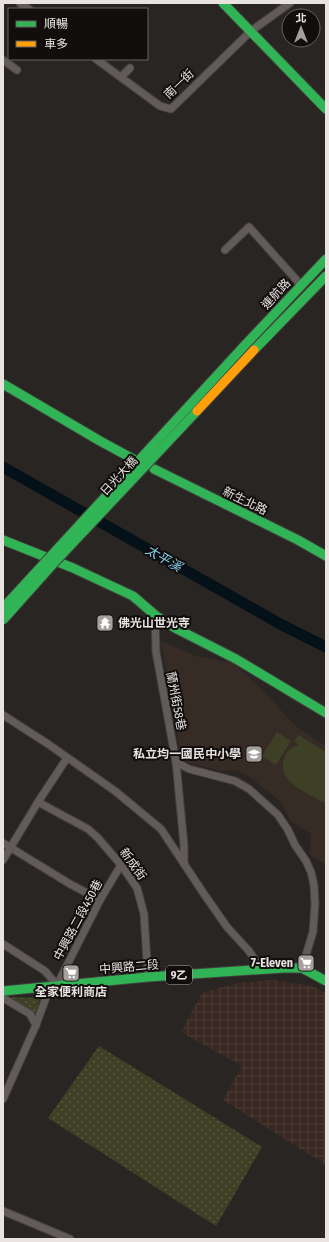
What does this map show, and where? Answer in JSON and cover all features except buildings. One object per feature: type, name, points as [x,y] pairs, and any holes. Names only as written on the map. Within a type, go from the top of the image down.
[{"type":"street","points":[[223,3],[326,109]]},
{"type":"street","points":[[251,31],[290,3]]},
{"type":"street","name":"南一街","points":[[97,60],[160,106],[171,109],[251,31]]},
{"type":"street","points":[[3,60],[17,70]]},
{"type":"street","points":[[121,77],[130,68]]},
{"type":"street","points":[[225,250],[249,228],[301,285]]},
{"type":"street","name":"連航路","points":[[245,345],[326,259]]},
{"type":"street","name":"連航路","points":[[254,350],[326,276]]},
{"type":"street","name":"日光大橋","points":[[3,608],[245,345]]},
{"type":"street","name":"日光大橋","points":[[3,620],[254,350]]},
{"type":"street","points":[[3,384],[135,460]]},
{"type":"street","name":"新生北路","points":[[154,469],[298,540],[326,556]]},
{"type":"street","points":[[3,540],[73,568],[133,596],[154,615],[236,659],[326,713]]},
{"type":"street","name":"蘭州街58巷","points":[[154,615],[156,652],[176,762],[184,845],[184,863]]},
{"type":"street","points":[[3,715],[115,791],[161,829],[227,927],[249,951],[260,969]]},
{"type":"street","points":[[3,860],[67,758]]},
{"type":"street","points":[[176,762],[189,769],[235,781],[249,789],[278,815],[288,830],[295,845],[306,861],[314,884],[315,910],[313,932],[302,968]]},
{"type":"street","name":"新成街","points":[[38,802],[88,830],[104,845],[121,865],[137,888],[144,914],[148,977]]},
{"type":"street","points":[[3,843],[100,900]]},
{"type":"street","name":"中興路二段450巷","points":[[3,1099],[36,1025],[48,992],[57,985],[100,900],[121,865]]},
{"type":"street","points":[[3,944],[45,971],[57,985]]},
{"type":"street","name":"中興路二段","points":[[3,991],[148,977],[260,969],[302,968],[326,981]]},
{"type":"street","points":[[3,998],[30,1014],[36,1025]]},
{"type":"street","points":[[3,1211],[70,1239]]},
{"type":"shaded area","name":"私立均一國民中小學","points":[[161,641],[196,656],[233,663],[257,685],[297,727],[326,746],[326,865],[310,855],[311,834],[290,821],[282,803],[249,776],[235,770],[222,771],[189,763],[183,758],[179,749],[178,734]]},
{"type":"shaded area","points":[[273,980],[312,986],[326,993],[326,1165],[223,1100],[242,1066],[181,1032],[202,993],[237,983]]},
{"type":"green space","points":[[277,732],[291,741],[276,765],[262,756]]},
{"type":"green space","points":[[299,735],[326,752],[326,803],[301,790],[289,780],[285,774],[283,767],[286,753],[290,749],[299,745],[294,741]]},
{"type":"green space","points":[[9,997],[40,998],[35,1016],[33,1013]]},
{"type":"green space","points":[[99,1046],[262,1147],[216,1226],[48,1118]]},
{"type":"waterway","name":"太平溪","points":[[3,467],[282,625],[326,647]]},
{"type":"traffic: fast","points":[[223,3],[326,109]]},
{"type":"traffic: fast","points":[[245,345],[326,259]]},
{"type":"traffic: fast","points":[[254,350],[326,276]]},
{"type":"traffic: fast","points":[[3,608],[245,345]]},
{"type":"traffic: fast","points":[[3,384],[135,460]]},
{"type":"traffic: fast","points":[[3,620],[53,564],[197,411]]},
{"type":"traffic: fast","points":[[154,469],[298,540],[326,556]]},
{"type":"traffic: fast","points":[[3,540],[73,568],[133,596],[155,615],[175,628],[236,659],[326,713]]},
{"type":"traffic: fast","points":[[3,991],[148,977],[284,968],[302,968],[326,981]]},
{"type":"traffic: slow","points":[[197,411],[254,350]]},
{"type":"place","name":"佛光山世光寺","points":[[105,623]]},
{"type":"place","name":"私立均一國民中小學","points":[[254,754]]},
{"type":"place","name":"7-Eleven","points":[[306,963]]},
{"type":"place","name":"全家便利商店","points":[[71,973]]}]
